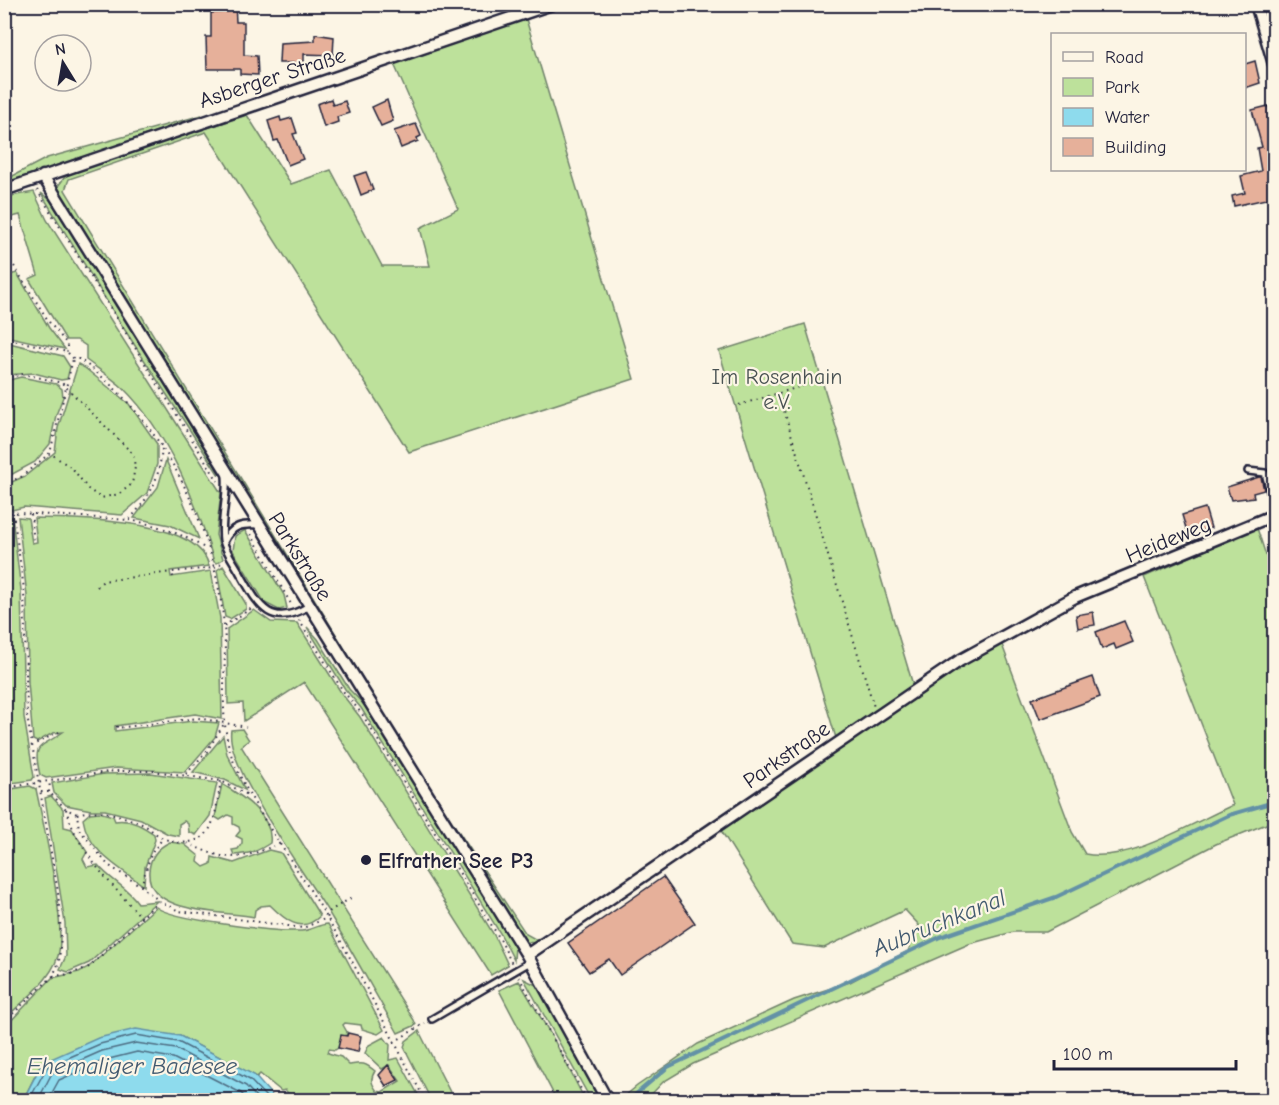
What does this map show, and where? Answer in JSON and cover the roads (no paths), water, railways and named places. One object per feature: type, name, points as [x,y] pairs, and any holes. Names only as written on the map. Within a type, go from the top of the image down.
[{"type":"street","name":"Asberger Straße","points":[[4,190],[552,4]]},
{"type":"street","points":[[1256,4],[1275,64]]},
{"type":"street","name":"Parkstraße","points":[[44,176],[529,958],[607,1101]]},
{"type":"street","name":"Heideweg","points":[[1075,597],[1275,515]]},
{"type":"street","name":"Parkstraße","points":[[529,958],[877,715],[959,661],[1075,597]]},
{"type":"lane","points":[[226,471],[228,496],[222,529],[224,544],[258,604],[268,613],[281,615],[296,613],[309,606]]},
{"type":"lane","points":[[1248,471],[1265,473],[1275,506]]},
{"type":"lane","points":[[224,544],[228,533],[236,526],[259,525]]},
{"type":"lane","points":[[432,1019],[515,971],[529,958]]},
{"type":"water","name":"Ehemaliger Badesee","points":[[136,1029],[180,1036],[254,1075],[276,1100],[23,1100],[42,1063],[98,1038]]},
{"type":"waterway","name":"Aubruchkanal","points":[[629,1100],[668,1067],[940,937],[1056,897],[1229,815],[1274,802]]},
{"type":"place","name":"Elfrather See P3","points":[[366,860]]},
{"type":"park label","name":"Im Rosenhain e.V.","points":[[777,388]]}]
